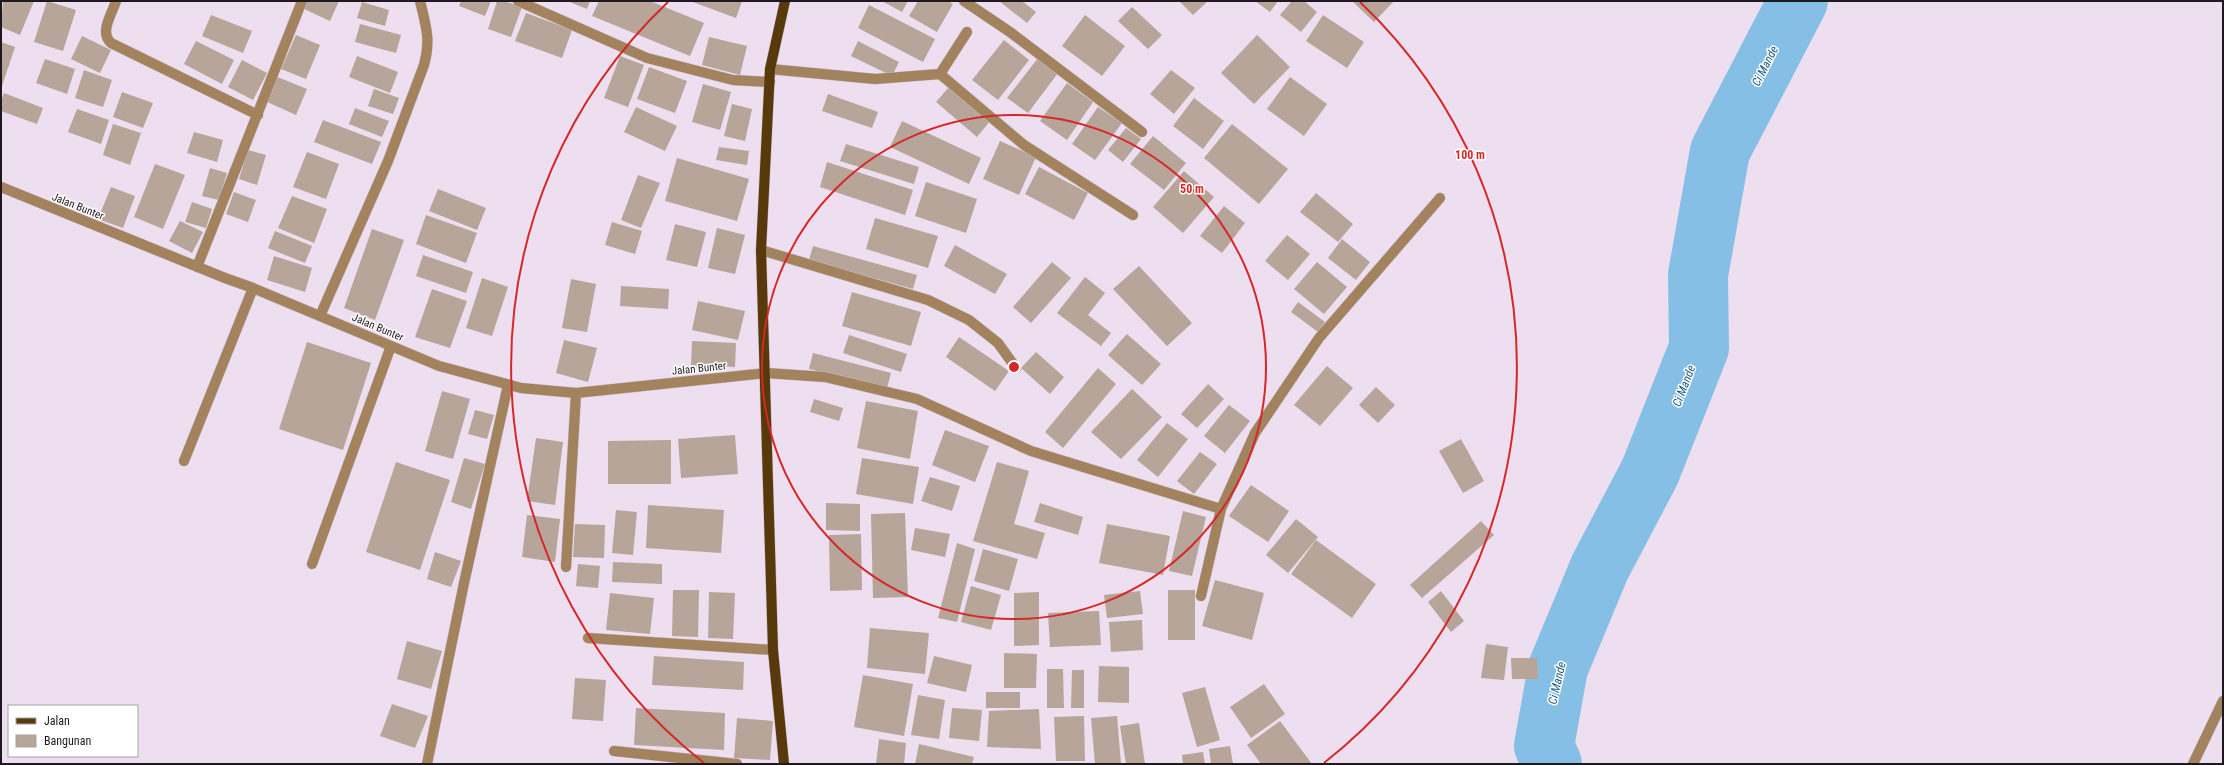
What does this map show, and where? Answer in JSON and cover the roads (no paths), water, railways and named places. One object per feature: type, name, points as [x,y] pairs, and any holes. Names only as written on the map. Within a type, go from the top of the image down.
[{"type":"main road","points":[[784,764],[774,650],[761,250],[770,69],[785,1]]},
{"type":"street","points":[[116,1],[105,32],[106,38],[110,43],[258,115]]},
{"type":"street","points":[[197,267],[302,1]]},
{"type":"street","points":[[320,316],[388,161],[424,65],[428,50],[429,36],[420,1]]},
{"type":"street","points":[[518,1],[647,58],[733,80],[770,82]]},
{"type":"street","points":[[964,1],[1010,32],[1142,132]]},
{"type":"street","points":[[940,74],[968,32]]},
{"type":"street","points":[[770,69],[875,79],[940,74],[1024,145],[1133,215]]},
{"type":"street","name":"Jalan Bunter","points":[[1,187],[197,267],[253,288],[439,366],[508,385],[576,393],[766,373],[825,377],[917,399],[1032,451],[1221,509]]},
{"type":"street","points":[[1201,596],[1221,509],[1255,434],[1320,338],[1440,198]]},
{"type":"street","points":[[761,250],[928,300],[969,320],[998,343],[1016,368]]},
{"type":"street","points":[[184,461],[253,288]]},
{"type":"street","points":[[312,564],[391,346]]},
{"type":"street","points":[[428,764],[464,583],[508,385]]},
{"type":"street","points":[[566,567],[576,393]]},
{"type":"street","points":[[588,638],[774,650]]},
{"type":"street","points":[[2193,764],[2223,701]]},
{"type":"street","points":[[614,751],[737,764]]},
{"type":"waterway","name":"Ci Mande","points":[[1552,764],[1544,746],[1558,668],[1600,567],[1650,472],[1699,348],[1698,275],[1720,151],[1798,1]]}]
